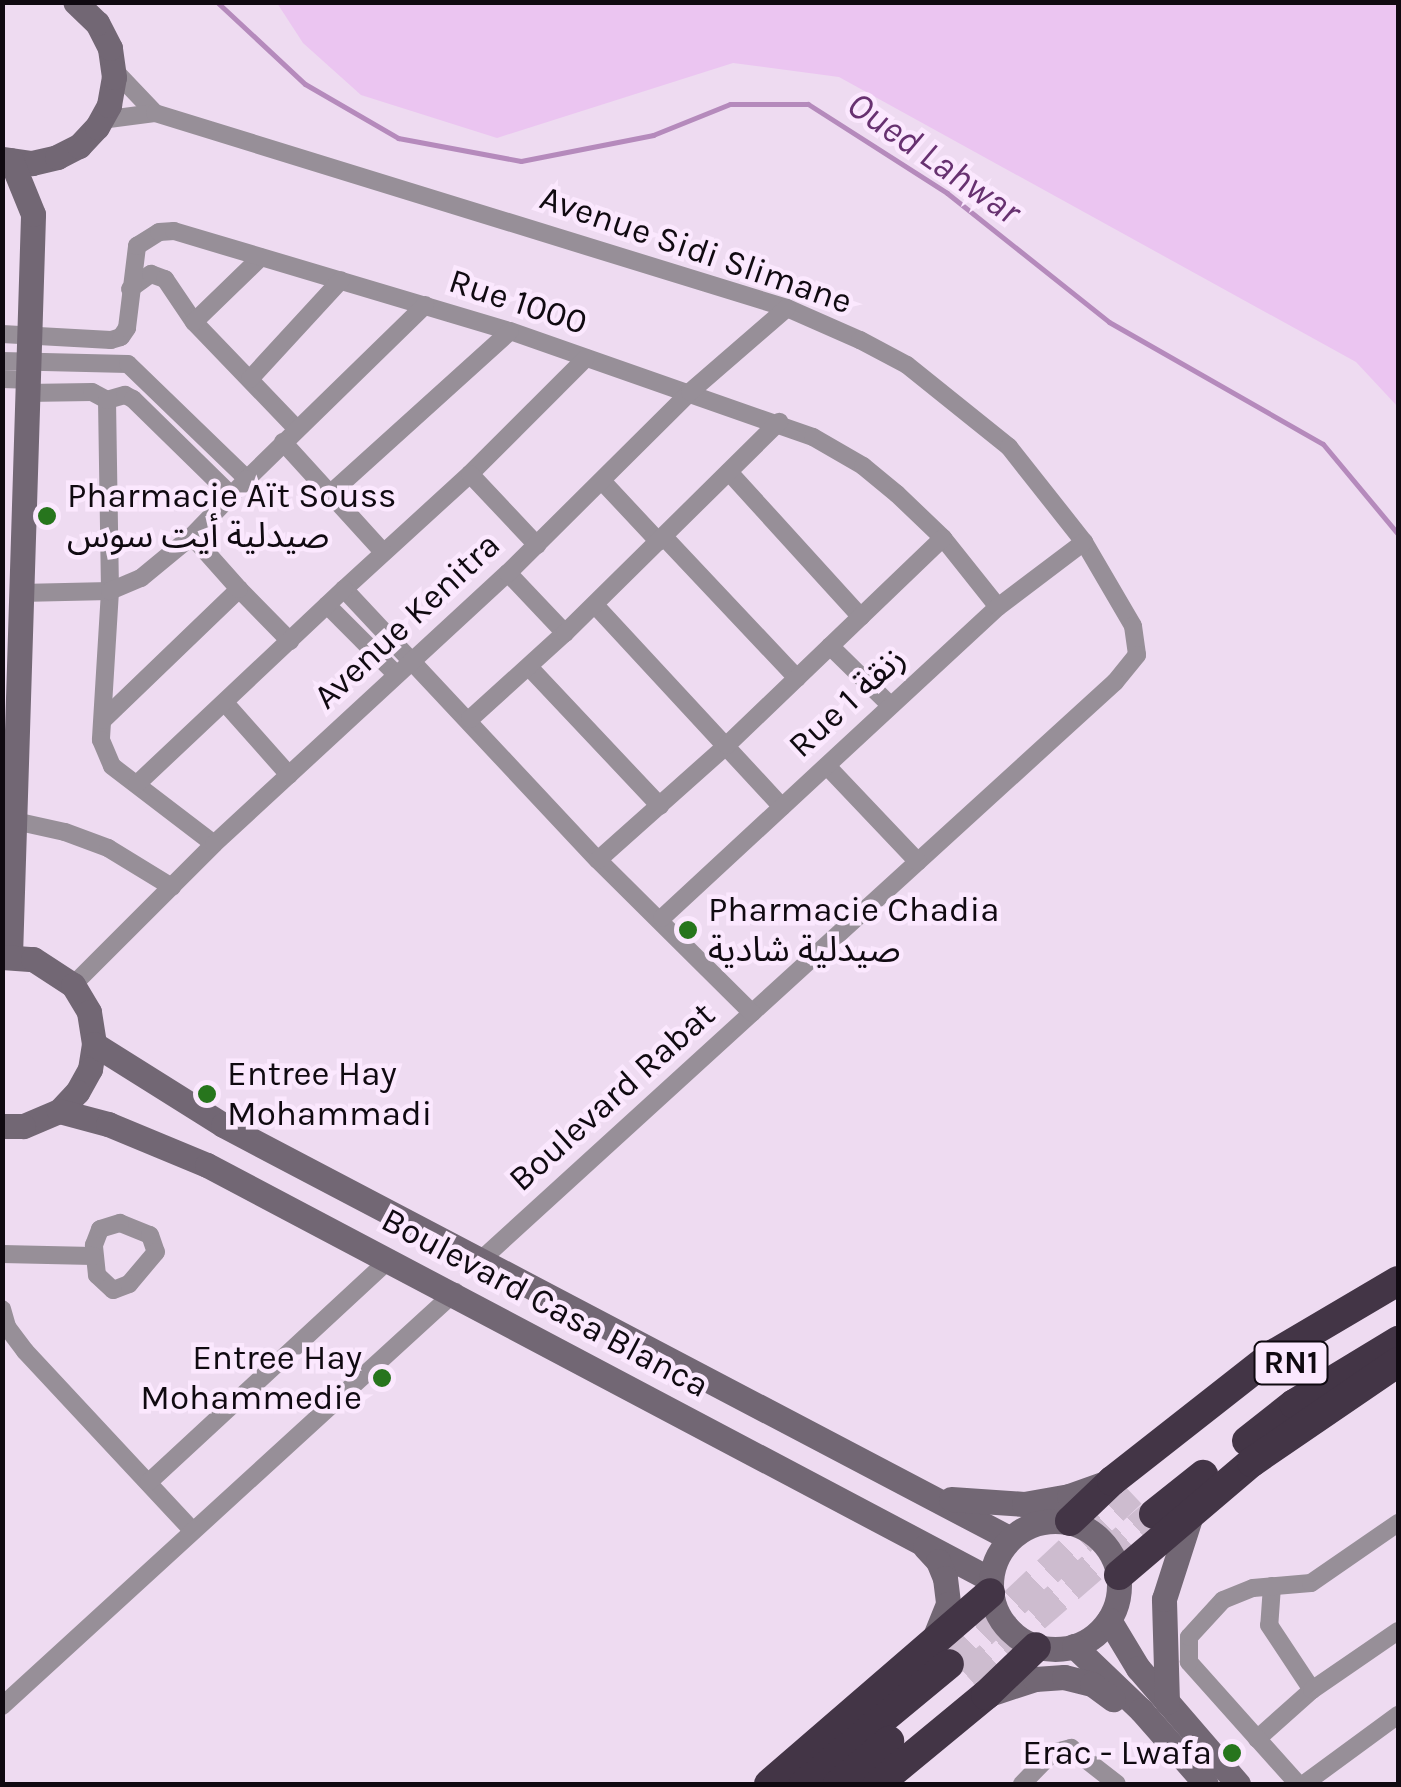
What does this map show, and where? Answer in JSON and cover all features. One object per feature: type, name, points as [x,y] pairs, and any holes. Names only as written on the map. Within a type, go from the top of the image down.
[{"type":"highway","points":[[1070,1521],[1122,1487],[1274,1354],[1398,1281]]},
{"type":"highway","name":"RN1","points":[[1122,1487],[1310,1349],[1398,1298]]},
{"type":"highway","name":"RN1","points":[[1154,1514],[1294,1404],[1398,1340]]},
{"type":"highway","points":[[1119,1576],[1194,1509],[1324,1409],[1398,1362]]},
{"type":"highway","points":[[769,1784],[990,1586]]},
{"type":"highway","points":[[804,1784],[968,1678],[1036,1647]]},
{"type":"highway","points":[[838,1784],[968,1678]]},
{"type":"highway","points":[[878,1784],[968,1678]]},
{"type":"main road","points":[[7,159],[32,162],[57,158],[79,146],[109,105],[114,70],[110,48],[97,23],[75,2]]},
{"type":"main road","points":[[2,1126],[23,1126],[59,1110],[78,1092],[90,1070],[94,1044],[89,1012],[73,985],[44,964],[6,957],[16,334],[33,214],[57,158]]},
{"type":"main road","points":[[7,159],[33,214]]},
{"type":"main road","name":"Boulevard Casa Blanca","points":[[94,1044],[223,1125],[1010,1538]]},
{"type":"main road","name":"Boulevard Casa Blanca","points":[[59,1110],[108,1124],[207,1166],[455,1292],[921,1544],[990,1586]]},
{"type":"main road","points":[[929,1494],[964,1502],[1024,1504],[1122,1487]]},
{"type":"main road","points":[[1166,1702],[1164,1598],[1194,1509]]},
{"type":"main road","points":[[1070,1521],[1094,1532],[1111,1551],[1119,1576],[1118,1599],[1109,1620],[1094,1636],[1074,1646],[1036,1647],[1005,1626],[990,1586],[993,1564],[1010,1538],[1028,1525],[1070,1521]]},
{"type":"main road","points":[[921,1544],[938,1560],[945,1578],[948,1604],[935,1636]]},
{"type":"main road","points":[[1109,1620],[1126,1653],[1238,1784]]},
{"type":"main road","points":[[1074,1646],[1141,1710],[1206,1784]]},
{"type":"main road","points":[[968,1678],[1072,1677],[1092,1684],[1122,1705],[1141,1710]]},
{"type":"street","name":"Avenue Sidi Slimane","points":[[114,70],[155,114]]},
{"type":"street","name":"Avenue Sidi Slimane","points":[[101,120],[155,114],[787,308],[907,365],[1009,446],[1084,542],[1124,607],[1137,655]]},
{"type":"street","name":"Rue 1000","points":[[16,334],[121,337],[127,328],[137,246],[159,232],[174,231],[510,331],[779,422],[863,466],[943,538],[998,608]]},
{"type":"street","points":[[194,322],[260,257]]},
{"type":"street","points":[[130,289],[150,274],[158,274],[194,322],[250,379],[331,494],[383,552]]},
{"type":"street","points":[[250,379],[341,280]]},
{"type":"street","points":[[14,576],[110,591],[141,578],[192,536],[289,435],[425,306]]},
{"type":"street","name":"Avenue Kenitra","points":[[73,985],[214,844],[537,545],[690,392],[787,308]]},
{"type":"street","points":[[331,494],[510,331]]},
{"type":"street","points":[[136,784],[470,474],[586,358]]},
{"type":"street","points":[[17,375],[128,364],[138,369],[248,479]]},
{"type":"street","points":[[17,375],[92,392],[108,400],[125,396],[132,399],[232,495]]},
{"type":"street","points":[[108,400],[110,591],[103,720],[105,756],[214,844]]},
{"type":"street","points":[[470,719],[565,634],[779,422]]},
{"type":"street","points":[[729,472],[861,616]]},
{"type":"street","points":[[470,474],[537,545]]},
{"type":"street","points":[[602,481],[796,678]]},
{"type":"street","points":[[192,536],[290,641]]},
{"type":"street","points":[[598,860],[727,745],[943,538]]},
{"type":"street","name":"Rue 1 زنقة","points":[[662,918],[998,608],[1084,542]]},
{"type":"street","points":[[508,572],[565,634]]},
{"type":"street","points":[[103,720],[239,589]]},
{"type":"street","points":[[344,589],[470,719],[598,860],[662,918],[752,1014]]},
{"type":"street","points":[[327,605],[396,674]]},
{"type":"street","points":[[594,605],[782,807]]},
{"type":"street","points":[[830,646],[890,706]]},
{"type":"street","name":"Boulevard Rabat","points":[[481,1260],[1115,682],[1137,655]]},
{"type":"street","points":[[529,667],[660,806]]},
{"type":"street","points":[[226,704],[290,776]]},
{"type":"street","points":[[826,766],[918,862]]},
{"type":"street","points":[[9,822],[65,832],[108,848],[172,887]]},
{"type":"street","points":[[2,1254],[93,1256]]},
{"type":"street","points":[[149,1482],[389,1260]]},
{"type":"street","points":[[2,1706],[455,1292]]},
{"type":"street","points":[[2,1309],[7,1338],[193,1531]]},
{"type":"street","points":[[1398,1524],[1322,1578],[1298,1586],[1243,1592],[1212,1608],[1192,1630],[1186,1650],[1189,1662],[1301,1784],[1398,1716]]},
{"type":"street","points":[[1272,1586],[1269,1624],[1312,1690]]},
{"type":"street","points":[[1257,1738],[1312,1690],[1398,1630]]},
{"type":"street","points":[[1022,1784],[1052,1753],[1066,1748],[1079,1750],[1116,1784]]},
{"type":"shaded area","points":[[277,3],[1398,3],[1398,407],[1356,362],[839,77],[733,63],[497,138],[361,95],[303,43]]},
{"type":"waterway","name":"Oued Lahwar","points":[[217,2],[305,84],[398,138],[521,161],[653,135],[730,104],[808,104],[947,193],[1109,322],[1323,444],[1398,534]]},
{"type":"tunnel","points":[[949,1664],[1131,1493]]},
{"type":"tunnel","points":[[967,1676],[1154,1514]]},
{"type":"place","name":"Pharmacie Aït Souss صيدلية أيت سوس","points":[[47,516]]},
{"type":"place","name":"Pharmacie Chadia صيدلية شادية","points":[[688,930]]},
{"type":"place","name":"Entree Hay Mohammadi","points":[[207,1094]]},
{"type":"place","name":"Entree Hay Mohammedie","points":[[382,1378]]},
{"type":"place","name":"Erac - Lwafa","points":[[1232,1753]]}]
